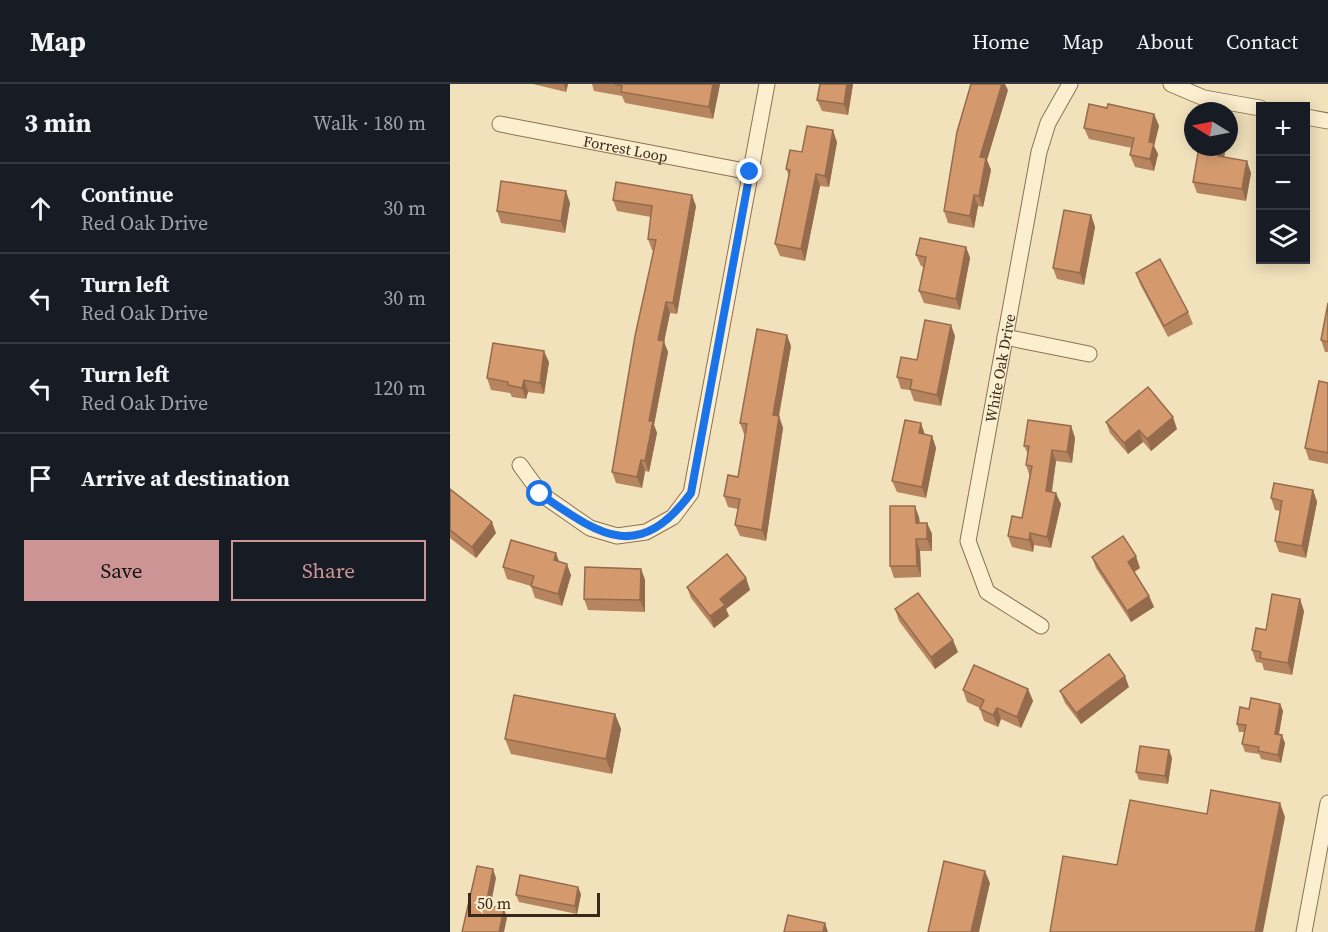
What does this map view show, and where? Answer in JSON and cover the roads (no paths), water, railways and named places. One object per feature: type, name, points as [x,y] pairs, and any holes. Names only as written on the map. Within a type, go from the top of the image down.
[{"type":"street","points":[[520,465],[540,494],[590,528],[617,536],[646,532],[674,517],[691,493],[766,84]]},
{"type":"street","name":"White Oak Drive","points":[[1041,626],[987,592],[968,541],[1039,152],[1047,123],[1070,84]]},
{"type":"street","points":[[1171,84],[1204,98],[1256,107]]},
{"type":"street","points":[[1310,118],[1328,121]]},
{"type":"street","name":"Forrest Loop","points":[[500,124],[750,172]]},
{"type":"street","points":[[1005,337],[1089,354]]},
{"type":"street","points":[[1304,932],[1328,803]]}]
